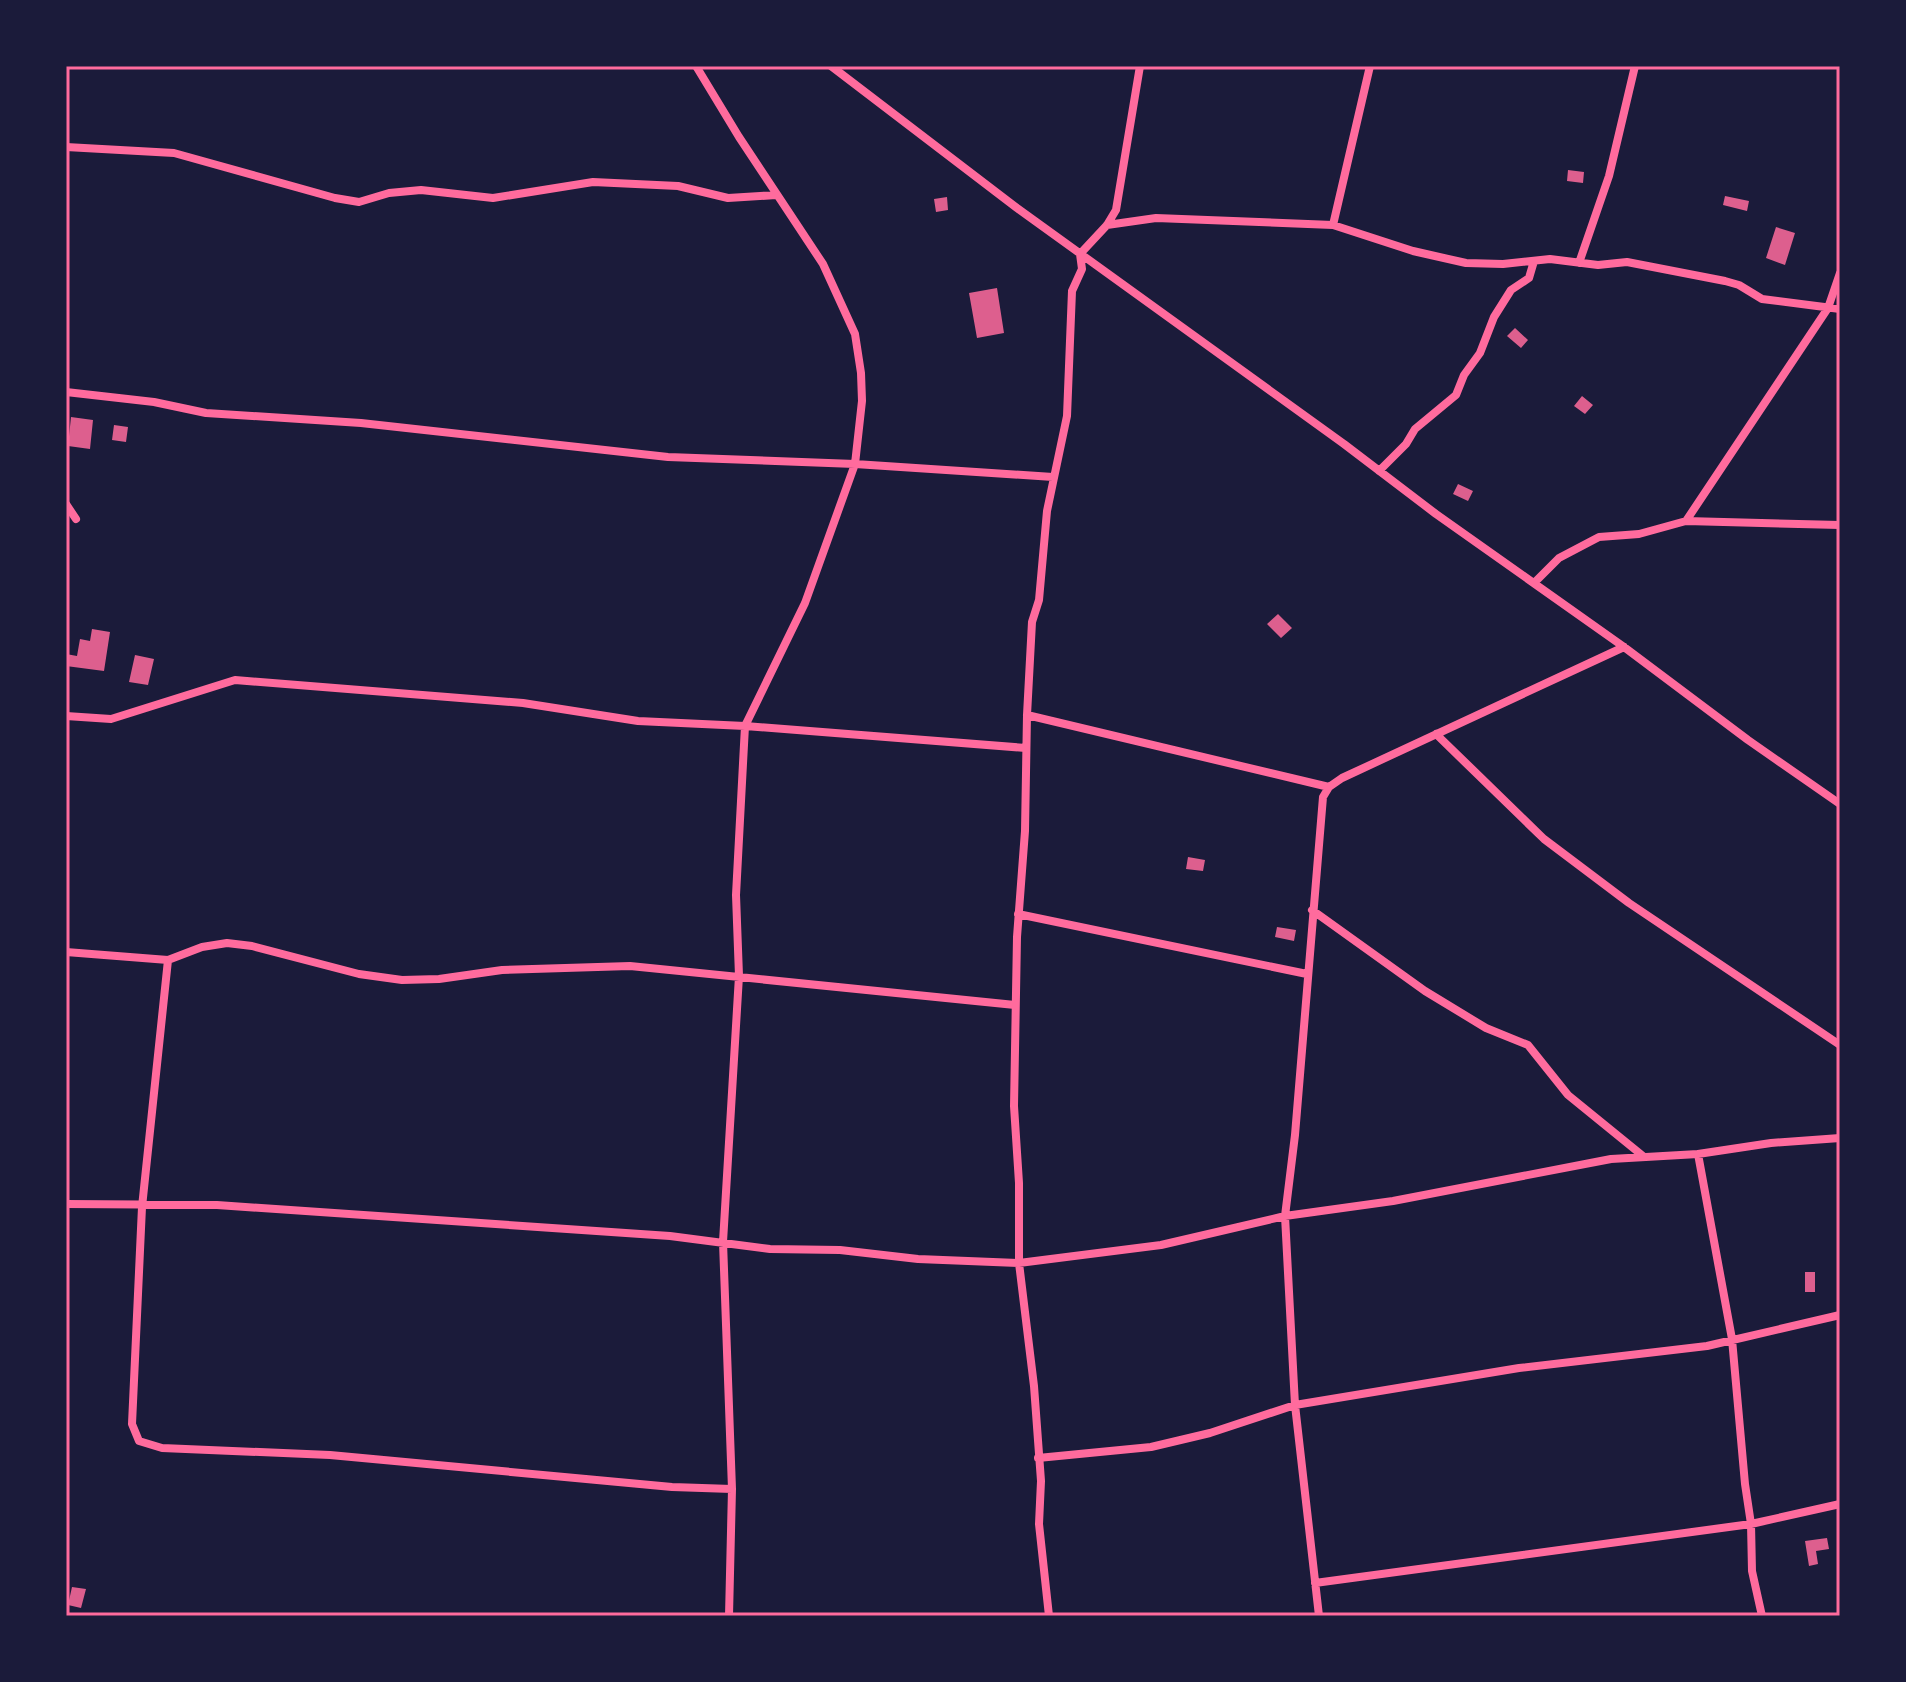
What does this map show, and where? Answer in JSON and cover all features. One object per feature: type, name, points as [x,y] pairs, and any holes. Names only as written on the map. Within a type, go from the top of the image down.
[{"type":"street","points":[[696,66],[823,264],[855,334],[862,401],[855,464],[805,603],[745,726],[736,895],[739,976],[723,1242],[732,1489],[729,1616]]},
{"type":"street","points":[[831,66],[1080,254],[1840,804]]},
{"type":"street","points":[[1080,254],[1107,225],[1116,210],[1140,66]]},
{"type":"street","points":[[1333,225],[1370,66]]},
{"type":"street","points":[[1579,263],[1609,176],[1635,66]]},
{"type":"street","points":[[66,147],[174,153],[359,202],[389,193],[421,190],[493,198],[593,182],[678,186],[728,198],[776,195]]},
{"type":"street","points":[[1107,225],[1156,218],[1333,225],[1413,251],[1466,263],[1503,264],[1563,259],[1598,265],[1627,262],[1725,281],[1739,285],[1762,299],[1840,309]]},
{"type":"street","points":[[1049,1616],[1039,1524],[1034,1386],[1019,1263],[1019,1183],[1014,1106],[1015,1005],[1032,622],[1039,600],[1047,511],[1067,416],[1072,291],[1082,269],[1080,254]]},
{"type":"street","points":[[1379,471],[1406,444],[1415,429],[1456,395],[1464,375],[1480,353],[1494,317],[1511,290],[1529,278],[1534,261]]},
{"type":"street","points":[[1686,521],[1828,308],[1840,273]]},
{"type":"street","points":[[66,392],[154,402],[206,413],[361,423],[668,457],[855,464],[1053,477]]},
{"type":"street","points":[[66,504],[76,519]]},
{"type":"street","points":[[1534,583],[1559,558],[1599,537],[1639,534],[1686,521],[1840,525]]},
{"type":"street","points":[[1316,1616],[1295,1405],[1285,1216],[1295,1135],[1323,797],[1329,787],[1342,778],[1624,647]]},
{"type":"street","points":[[66,716],[111,719],[235,680],[523,703],[638,721],[745,726],[1026,748]]},
{"type":"street","points":[[1027,715],[1329,787]]},
{"type":"street","points":[[1436,734],[1544,839],[1629,903],[1840,1045]]},
{"type":"street","points":[[1312,910],[1425,991],[1486,1028],[1528,1045],[1568,1095],[1644,1156]]},
{"type":"street","points":[[1018,914],[1307,974]]},
{"type":"street","points":[[66,952],[168,960],[202,947],[227,943],[252,946],[359,974],[402,980],[439,979],[502,970],[630,966],[1015,1005]]},
{"type":"street","points":[[168,960],[142,1207],[132,1424],[139,1441],[175,1449],[330,1455],[672,1487],[732,1489]]},
{"type":"street","points":[[66,1204],[142,1207],[217,1205],[656,1235],[770,1249],[840,1250],[918,1259],[1019,1263],[1161,1245],[1285,1216],[1393,1201],[1611,1159],[1698,1154],[1771,1143],[1840,1138]]},
{"type":"street","points":[[1698,1154],[1732,1339],[1751,1524],[1752,1571],[1762,1616]]},
{"type":"street","points":[[1038,1458],[1151,1447],[1210,1433],[1295,1405],[1456,1377],[1707,1346],[1840,1315]]},
{"type":"street","points":[[1315,1583],[1751,1524],[1840,1504]]},
{"type":"building","points":[[1568,170],[1584,172],[1583,183],[1567,181]]},
{"type":"building","points":[[1725,196],[1749,201],[1747,211],[1723,205]]},
{"type":"building","points":[[947,197],[948,210],[936,212],[934,199]]},
{"type":"building","points":[[1776,227],[1795,233],[1785,265],[1766,258]]},
{"type":"building","points":[[997,288],[1004,333],[977,338],[969,293]]},
{"type":"building","points":[[1515,328],[1528,340],[1521,348],[1507,336]]},
{"type":"building","points":[[1582,396],[1593,405],[1585,414],[1574,406]]},
{"type":"building","points":[[71,417],[93,420],[90,449],[68,446]]},
{"type":"building","points":[[114,425],[128,427],[126,442],[112,440]]},
{"type":"building","points":[[1458,484],[1473,491],[1468,501],[1453,494]]},
{"type":"building","points":[[1278,614],[1292,628],[1281,638],[1267,624]]},
{"type":"building","points":[[92,629],[110,632],[104,671],[66,666],[66,654],[77,656],[80,639],[90,641]]},
{"type":"building","points":[[135,655],[154,659],[148,685],[129,682]]},
{"type":"building","points":[[1188,857],[1205,860],[1203,871],[1186,869]]},
{"type":"building","points":[[1277,927],[1296,930],[1294,941],[1275,937]]},
{"type":"building","points":[[1805,1272],[1815,1272],[1815,1292],[1805,1292]]},
{"type":"building","points":[[1827,1538],[1829,1549],[1816,1551],[1818,1564],[1809,1566],[1805,1541]]},
{"type":"building","points":[[72,1587],[86,1589],[81,1608],[68,1605]]}]
